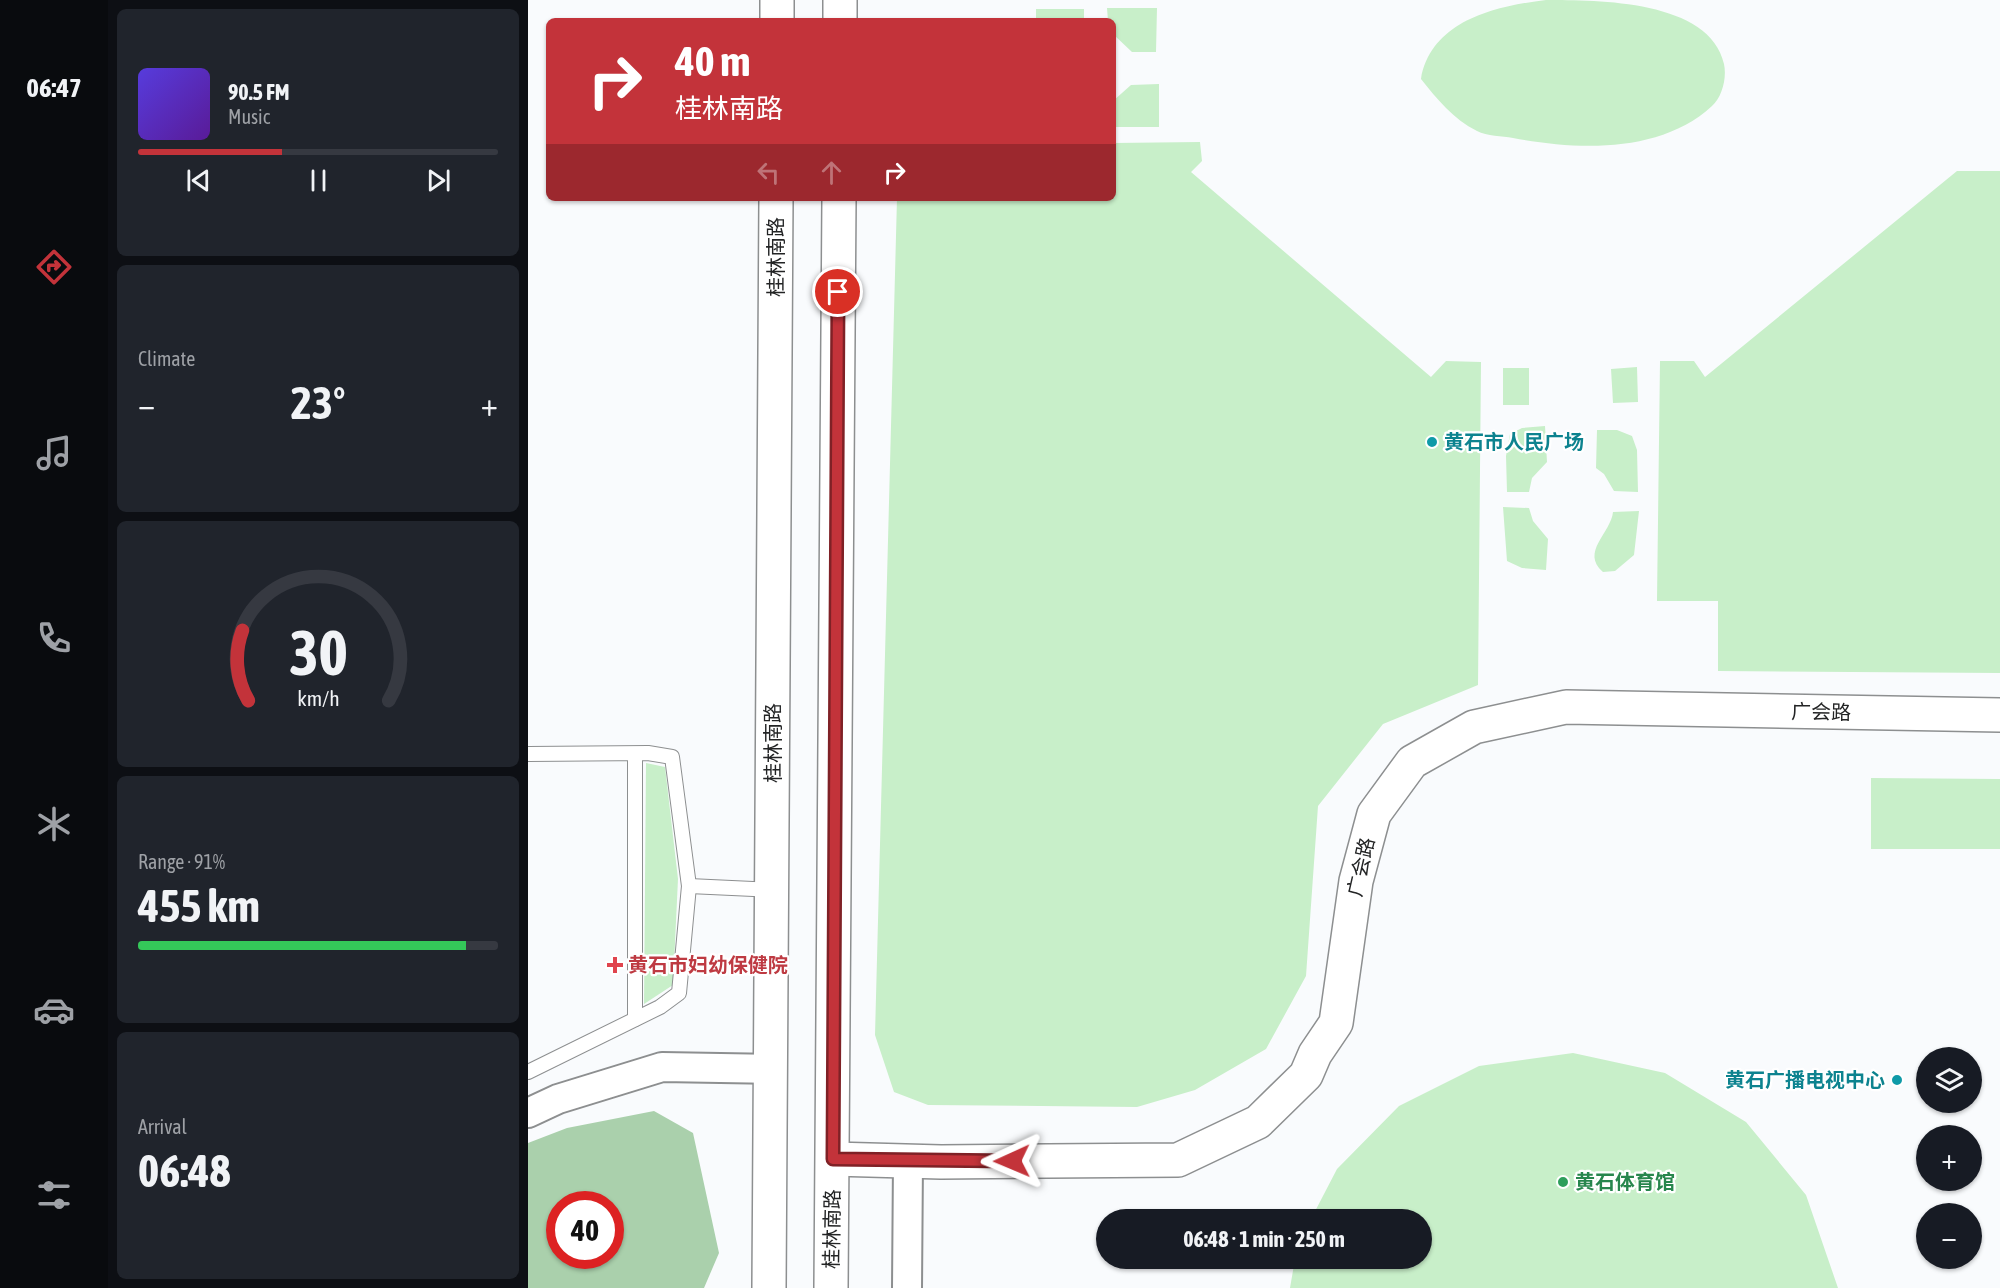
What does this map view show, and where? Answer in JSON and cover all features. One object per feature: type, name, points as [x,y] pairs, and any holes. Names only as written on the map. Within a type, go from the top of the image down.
[{"type":"main road","points":[[777,0],[777,18]]},
{"type":"main road","points":[[840,0],[840,18]]},
{"type":"main road","name":"桂林南路","points":[[770,1288],[776,201]]},
{"type":"main road","name":"桂林南路","points":[[831,1288],[839,201]]},
{"type":"main road","name":"广会路","points":[[833,1159],[1178,1160],[1258,1122],[1306,1074],[1336,1023],[1356,881],[1374,814],[1412,762],[1474,727],[1566,707],[2000,715]]},
{"type":"street","points":[[528,1113],[558,1099],[662,1067],[771,1069]]},
{"type":"street","points":[[907,1288],[908,1161]]},
{"type":"lane","points":[[528,754],[648,753],[672,757],[688,886],[679,993],[660,1007],[528,1072]]},
{"type":"lane","points":[[635,754],[635,1019]]},
{"type":"lane","points":[[688,886],[772,890]]},
{"type":"green space","points":[[1546,0],[1621,3],[1675,16],[1698,27],[1714,43],[1724,64],[1724,81],[1719,98],[1691,122],[1668,133],[1617,144],[1590,146],[1538,142],[1485,134],[1460,121],[1421,79],[1427,59],[1438,43],[1451,30],[1487,12]]},
{"type":"green space","points":[[1107,8],[1157,8],[1156,52],[1132,52],[1116,37],[1116,18],[1108,18]]},
{"type":"green space","points":[[1036,9],[1084,9],[1084,18],[1036,18]]},
{"type":"green space","points":[[1159,84],[1159,127],[1116,127],[1116,98],[1131,85]]},
{"type":"green space","points":[[1200,142],[1202,161],[1191,172],[1431,377],[1446,361],[1481,362],[1478,685],[1383,724],[1318,806],[1306,976],[1266,1049],[1195,1090],[1137,1107],[928,1105],[894,1092],[875,1035],[897,201],[1116,201],[1116,143]]},
{"type":"green space","points":[[1957,171],[2000,171],[2000,673],[1718,671],[1718,601],[1657,601],[1660,361],[1694,361],[1705,377]]},
{"type":"green space","points":[[1637,367],[1638,402],[1613,403],[1611,369]]},
{"type":"green space","points":[[1503,368],[1529,368],[1529,405],[1503,405]]},
{"type":"green space","points":[[1545,426],[1547,462],[1532,478],[1529,492],[1507,492],[1506,456],[1510,434],[1522,428]]},
{"type":"green space","points":[[1597,430],[1617,430],[1632,436],[1637,450],[1638,492],[1614,491],[1604,474],[1596,468]]},
{"type":"green space","points":[[1503,507],[1529,508],[1533,521],[1548,539],[1546,570],[1522,568],[1507,561]]},
{"type":"green space","points":[[1639,511],[1634,555],[1615,571],[1603,572],[1597,565],[1596,550],[1613,512]]},
{"type":"green space","points":[[646,763],[665,767],[678,879],[673,985],[644,1004]]},
{"type":"green space","points":[[1871,778],[2000,779],[2000,849],[1871,849]]},
{"type":"green space","name":"黄石体育馆","points":[[1573,1053],[1665,1073],[1746,1122],[1806,1195],[1838,1288],[1290,1288],[1293,1269],[1432,1269],[1432,1209],[1316,1209],[1337,1169],[1399,1106],[1479,1066]]},
{"type":"green space","points":[[654,1111],[693,1133],[719,1253],[704,1288],[528,1288],[528,1143],[567,1128]]},
{"type":"place","name":"黄石市人民广场","points":[[1432,442]]},
{"type":"place","name":"黄石市妇幼保健院","points":[[615,965]]},
{"type":"place","name":"黄石广播电视中心","points":[[1897,1080]]},
{"type":"place","name":"黄石体育馆","points":[[1563,1182]]},
{"type":"route","points":[[838,292],[833,1159],[1012,1161]]}]
